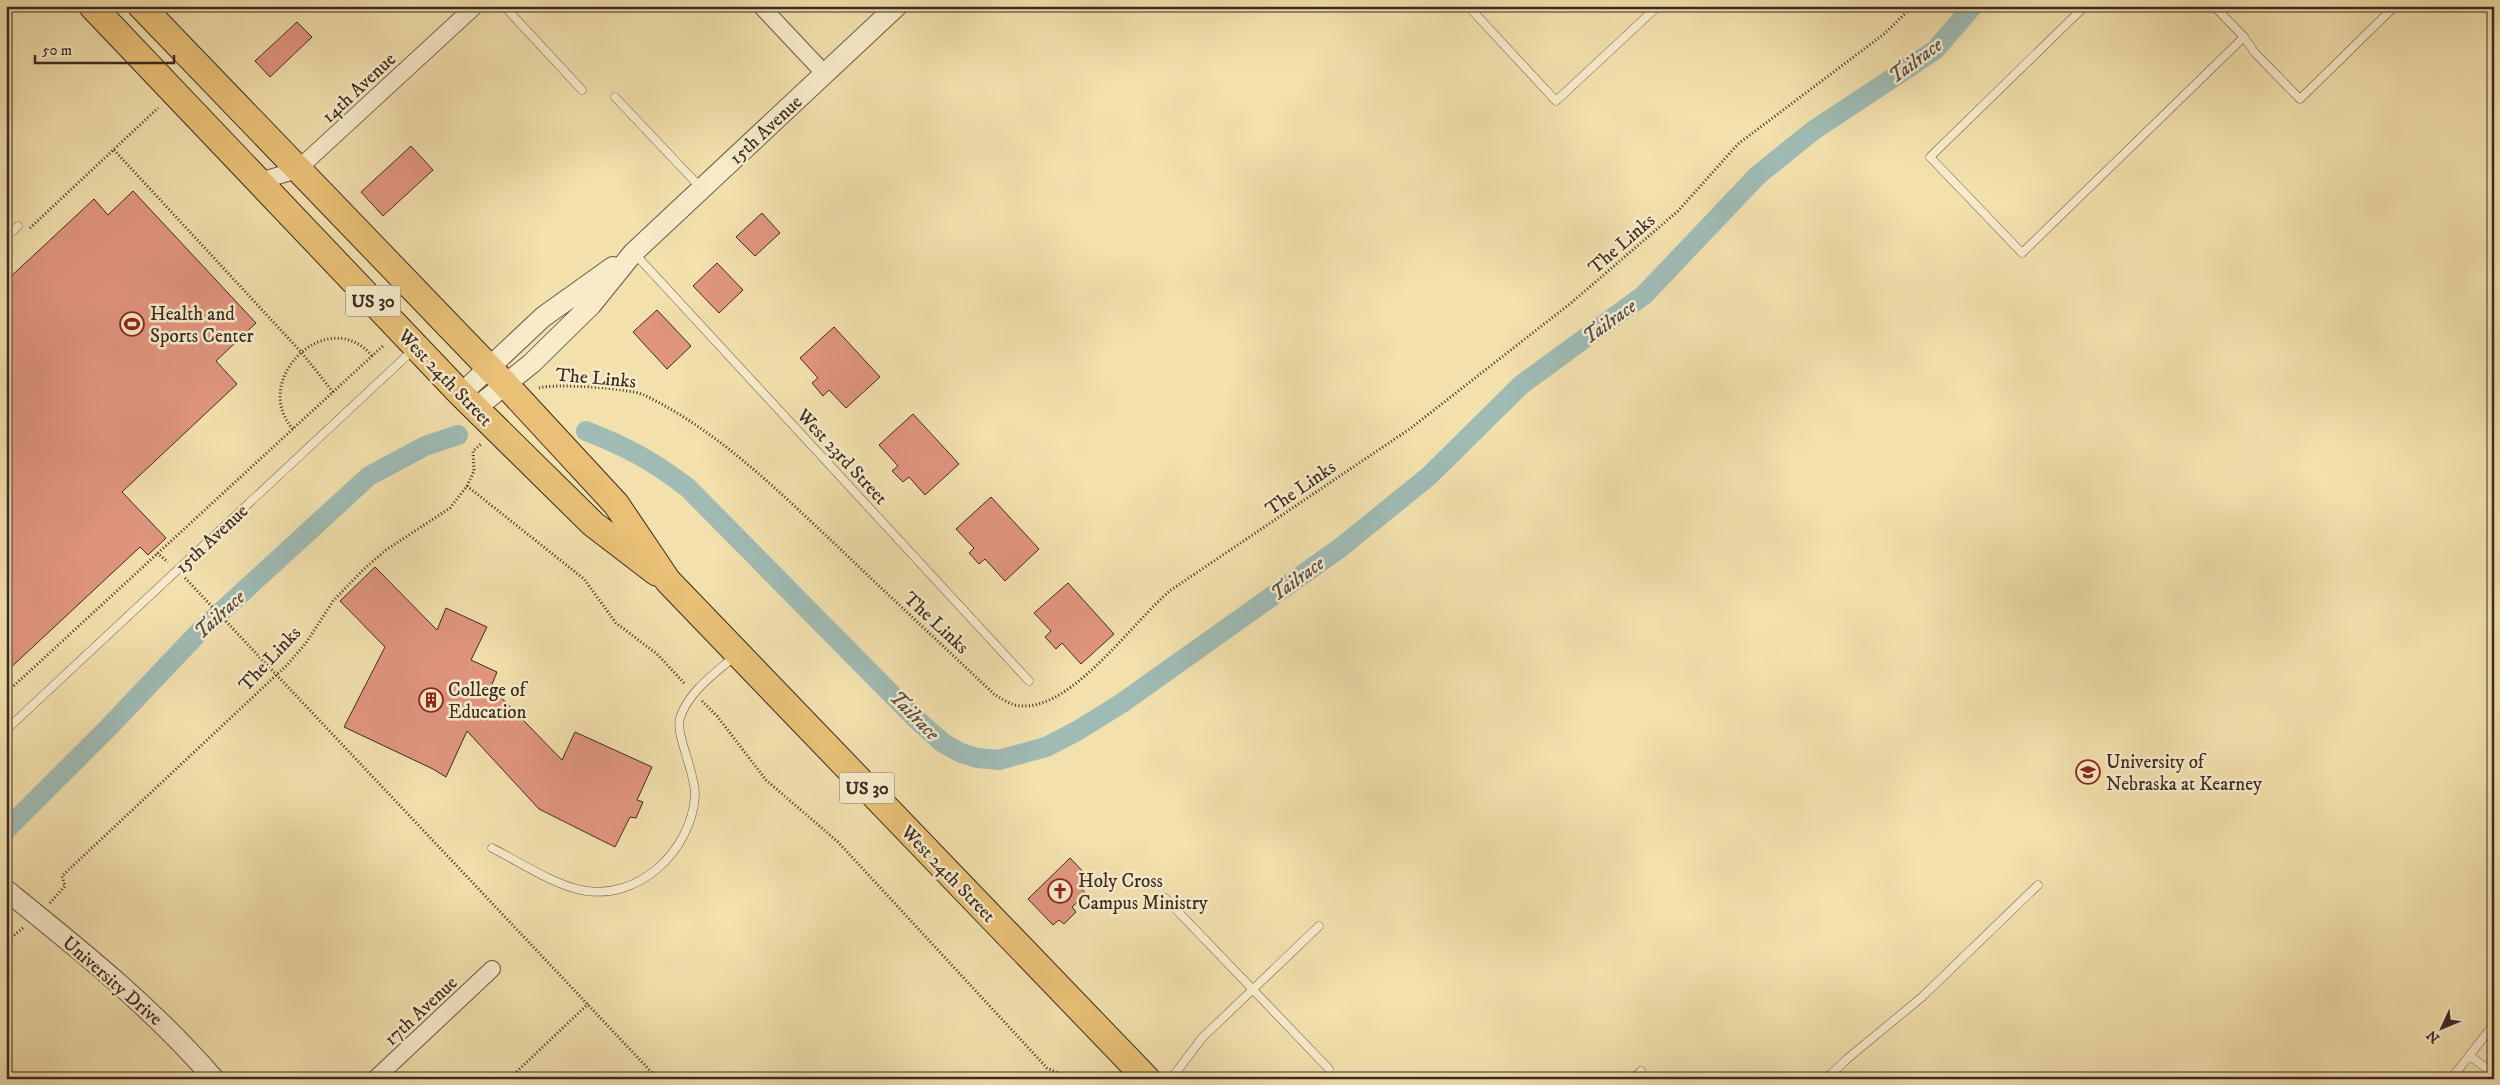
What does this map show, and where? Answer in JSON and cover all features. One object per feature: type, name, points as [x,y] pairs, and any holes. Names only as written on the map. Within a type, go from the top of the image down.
[{"type":"main road","name":"West 24th Street","points":[[92,6],[468,401],[593,524],[618,545],[668,581],[1147,1079]]},
{"type":"main road","name":"West 24th Street","points":[[142,6],[297,170],[506,385],[616,504],[668,581]]},
{"type":"street","name":"14th Avenue","points":[[260,182],[297,170],[474,6]]},
{"type":"street","points":[[761,6],[824,74]]},
{"type":"street","name":"15th Avenue","points":[[468,401],[506,385],[532,364],[574,322],[633,253],[897,6]]},
{"type":"street","name":"University Drive","points":[[6,890],[118,982],[179,1038],[214,1079]]},
{"type":"street","name":"17th Avenue","points":[[375,1079],[492,969]]},
{"type":"lane","points":[[504,6],[582,90]]},
{"type":"lane","points":[[1468,6],[1556,101],[1658,6]]},
{"type":"lane","points":[[2085,6],[1930,157],[2022,252],[2244,38]]},
{"type":"lane","points":[[2214,6],[2300,99],[2395,6]]},
{"type":"lane","points":[[615,97],[702,188]]},
{"type":"lane","points":[[6,237],[18,226]]},
{"type":"lane","name":"West 23rd Street","points":[[633,253],[1029,681]]},
{"type":"lane","name":"15th Avenue","points":[[6,730],[416,346]]},
{"type":"lane","points":[[492,848],[561,883],[581,890],[600,892],[618,888],[637,882],[654,873],[669,859],[681,842],[691,819],[695,795],[693,771],[682,738],[680,720],[694,693],[738,653]]},
{"type":"lane","points":[[1826,1079],[1852,1054],[1922,996],[2038,885]]},
{"type":"lane","points":[[1165,898],[1329,1069]]},
{"type":"lane","points":[[1171,1079],[1202,1038],[1319,926]]},
{"type":"lane","points":[[2451,1079],[2494,1024]]},
{"type":"lane","points":[[2470,1056],[2494,1074]]},
{"type":"lane","points":[[1633,1079],[1641,1072]]},
{"type":"path","name":"The Links","points":[[506,385],[535,389],[545,386],[613,389],[642,394],[691,422],[748,464],[796,507],[994,694],[1021,707],[1034,705],[1074,685],[1120,643],[1149,610],[1171,590],[1411,428],[1572,303],[1678,211],[1738,144],[1884,34],[1913,6]]},
{"type":"path","points":[[28,230],[162,104]]},
{"type":"path","points":[[114,150],[302,354],[332,392]]},
{"type":"path","points":[[293,429],[281,409],[280,386],[286,371],[302,354],[319,341],[337,336],[360,343],[372,356]]},
{"type":"path","points":[[6,693],[389,340]]},
{"type":"path","name":"The Links","points":[[6,942],[38,915],[65,886],[62,876],[276,675],[306,644],[333,601],[358,576],[386,550],[450,508],[467,486],[474,470],[473,452],[496,429]]},
{"type":"path","points":[[467,486],[584,579],[616,623],[657,654],[717,716],[766,780],[838,842],[1047,1068],[1071,1079]]},
{"type":"path","points":[[198,592],[658,1079]]},
{"type":"path","points":[[509,1079],[588,1004]]},
{"type":"building","points":[[297,22],[312,37],[270,77],[255,61]]},
{"type":"building","points":[[411,146],[433,170],[383,216],[361,192]]},
{"type":"building","points":[[133,191],[256,323],[216,361],[237,384],[122,492],[166,538],[148,555],[140,547],[6,672],[6,281],[94,199],[108,215]]},
{"type":"building","points":[[762,213],[780,233],[755,256],[736,237]]},
{"type":"building","points":[[717,263],[743,290],[719,313],[693,286]]},
{"type":"building","points":[[657,310],[691,346],[667,369],[633,332]]},
{"type":"building","points":[[834,327],[880,377],[846,408],[829,390],[823,396],[812,383],[818,378],[800,358]]},
{"type":"building","points":[[913,414],[959,464],[925,495],[909,477],[903,482],[892,471],[898,466],[879,445]]},
{"type":"building","points":[[991,497],[1039,549],[1005,581],[985,559],[979,564],[969,553],[974,548],[956,529]]},
{"type":"building","name":"College of Education","points":[[375,567],[437,630],[446,608],[487,627],[471,660],[497,672],[491,687],[562,760],[575,732],[652,767],[637,800],[643,802],[636,818],[630,817],[615,847],[539,809],[467,731],[446,777],[344,727],[385,647],[340,601]]},
{"type":"building","points":[[1068,583],[1114,634],[1081,664],[1062,643],[1056,649],[1045,637],[1051,631],[1034,613]]},
{"type":"building","name":"Holy Cross Campus Ministry","points":[[1070,858],[1090,879],[1081,888],[1086,894],[1072,907],[1076,912],[1064,924],[1059,920],[1053,925],[1028,899]]},
{"type":"waterway","name":"Tailrace","points":[[586,431],[639,455],[688,488],[916,719],[943,743],[961,753],[977,758],[999,760],[1046,747],[1077,731],[1122,703],[1340,548],[1429,476],[1521,385],[1644,295],[1758,175],[1814,130],[1935,50],[1973,6]]},
{"type":"waterway","name":"Tailrace","points":[[6,830],[109,727],[200,631],[369,476],[425,446],[458,435]]},
{"type":"place","name":"Health and Sports Center","points":[[132,324]]},
{"type":"place","name":"College of Education","points":[[431,700]]},
{"type":"place","name":"University of Nebraska at Kearney","points":[[2088,772]]},
{"type":"place","name":"Holy Cross Campus Ministry","points":[[1060,891]]}]
